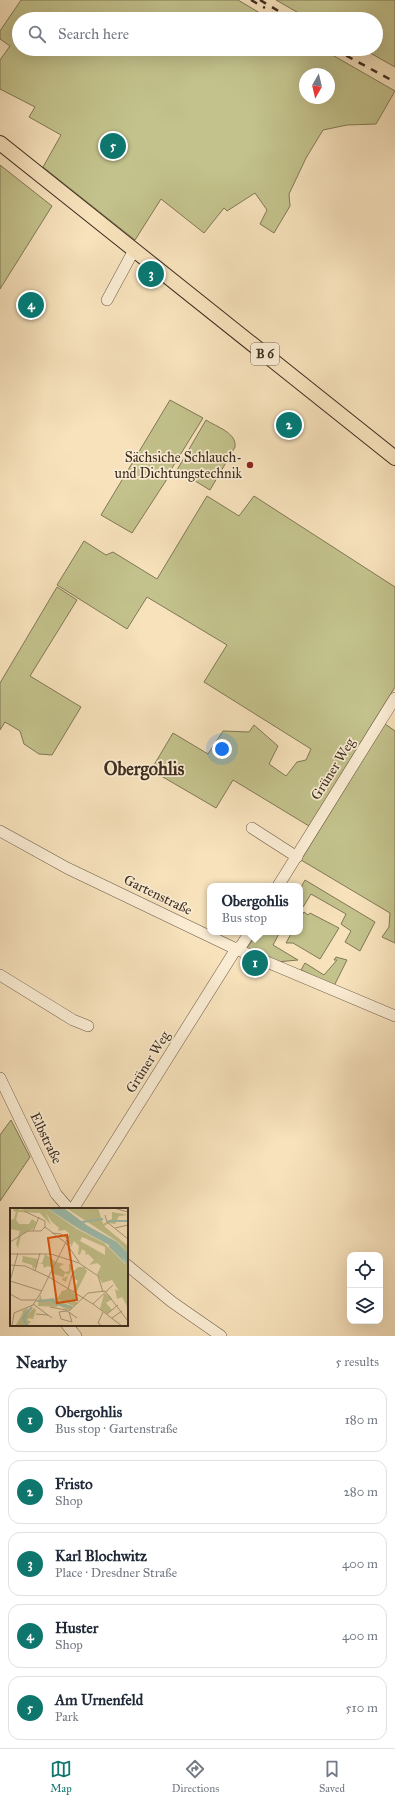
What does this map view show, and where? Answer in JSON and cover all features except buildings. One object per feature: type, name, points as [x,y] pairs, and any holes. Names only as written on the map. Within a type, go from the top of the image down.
[{"type":"main road","name":"B 6","points":[[0,143],[395,458]]},
{"type":"street","points":[[107,300],[134,250]]},
{"type":"street","name":"Grüner Weg","points":[[280,883],[395,698]]},
{"type":"street","points":[[252,828],[297,857]]},
{"type":"street","name":"Gartenstraße","points":[[0,831],[67,868],[236,949],[395,1016]]},
{"type":"street","name":"Grüner Weg","points":[[74,1208],[236,949],[242,946],[248,935]]},
{"type":"street","points":[[0,975],[73,1020],[88,1026]]},
{"type":"street","name":"Elbstraße","points":[[0,1078],[56,1194],[68,1208]]},
{"type":"street","points":[[128,1267],[172,1302],[221,1336]]},
{"type":"street","points":[[68,1326],[76,1336]]},
{"type":"shaded area","points":[[21,0],[238,0],[258,12],[13,12]]},
{"type":"shaded area","points":[[276,0],[395,0],[395,67],[375,56],[383,56],[383,12],[297,12]]},
{"type":"shaded area","points":[[12,13],[12,56],[334,56],[395,91],[376,124],[347,125],[323,130],[306,158],[289,194],[290,206],[274,233],[260,224],[267,210],[255,193],[227,211],[224,208],[204,233],[161,199],[135,240],[43,167],[61,135],[29,117],[35,107],[0,89],[0,60],[10,46],[0,39],[0,31]]},
{"type":"shaded area","points":[[0,165],[52,206],[0,289]]},
{"type":"shaded area","points":[[170,400],[203,418],[172,468],[169,476],[132,533],[101,515]]},
{"type":"shaded area","points":[[206,420],[230,434],[235,442],[235,447],[210,490],[177,470]]},
{"type":"shaded area","points":[[207,496],[239,516],[254,496],[395,587],[395,687],[309,826],[233,780],[216,808],[151,770],[173,733],[208,754],[223,731],[249,732],[254,725],[278,746],[269,764],[286,776],[297,762],[306,760],[311,749],[204,682],[227,645],[147,597],[127,629],[57,585],[84,541],[106,555],[113,552],[157,579]]},
{"type":"shaded area","points":[[57,587],[77,600],[30,676],[81,707],[52,755],[39,754],[24,744],[20,731],[5,722],[0,730],[0,683]]},
{"type":"shaded area","points":[[385,724],[395,731],[395,943],[382,937],[389,927],[390,913],[301,860]]},
{"type":"shaded area","points":[[305,880],[375,922],[360,951],[345,942],[351,931],[341,924],[346,914],[311,894],[303,907],[303,884]]},
{"type":"shaded area","points":[[304,912],[308,915],[310,913],[339,928],[320,959],[293,943],[286,943],[290,935],[303,935]]},
{"type":"shaded area","points":[[256,935],[278,935],[273,945],[298,960],[277,962],[247,948]]},
{"type":"shaded area","points":[[336,957],[347,960],[334,986],[301,970],[305,963],[324,975],[337,960],[334,960]]},
{"type":"shaded area","points":[[11,1120],[30,1157],[0,1201],[0,1135]]},
{"type":"railway","points":[[251,0],[265,8]]},
{"type":"railway","points":[[260,0],[280,12]]},
{"type":"railway","points":[[347,56],[395,82]]},
{"type":"place","name":"Am Urnenfeld","points":[[113,146]]},
{"type":"place","name":"Karl Blochwitz","points":[[151,274]]},
{"type":"place","name":"Huster","points":[[31,305]]},
{"type":"place","name":"Fristo","points":[[289,425]]},
{"type":"place","name":"Sächsiche Schlauch- und Dichtungstechnik","points":[[250,465]]},
{"type":"place","name":"Obergohlis","points":[[255,963]]},
{"type":"district","name":"Obergohlis","points":[[144,769]]}]
